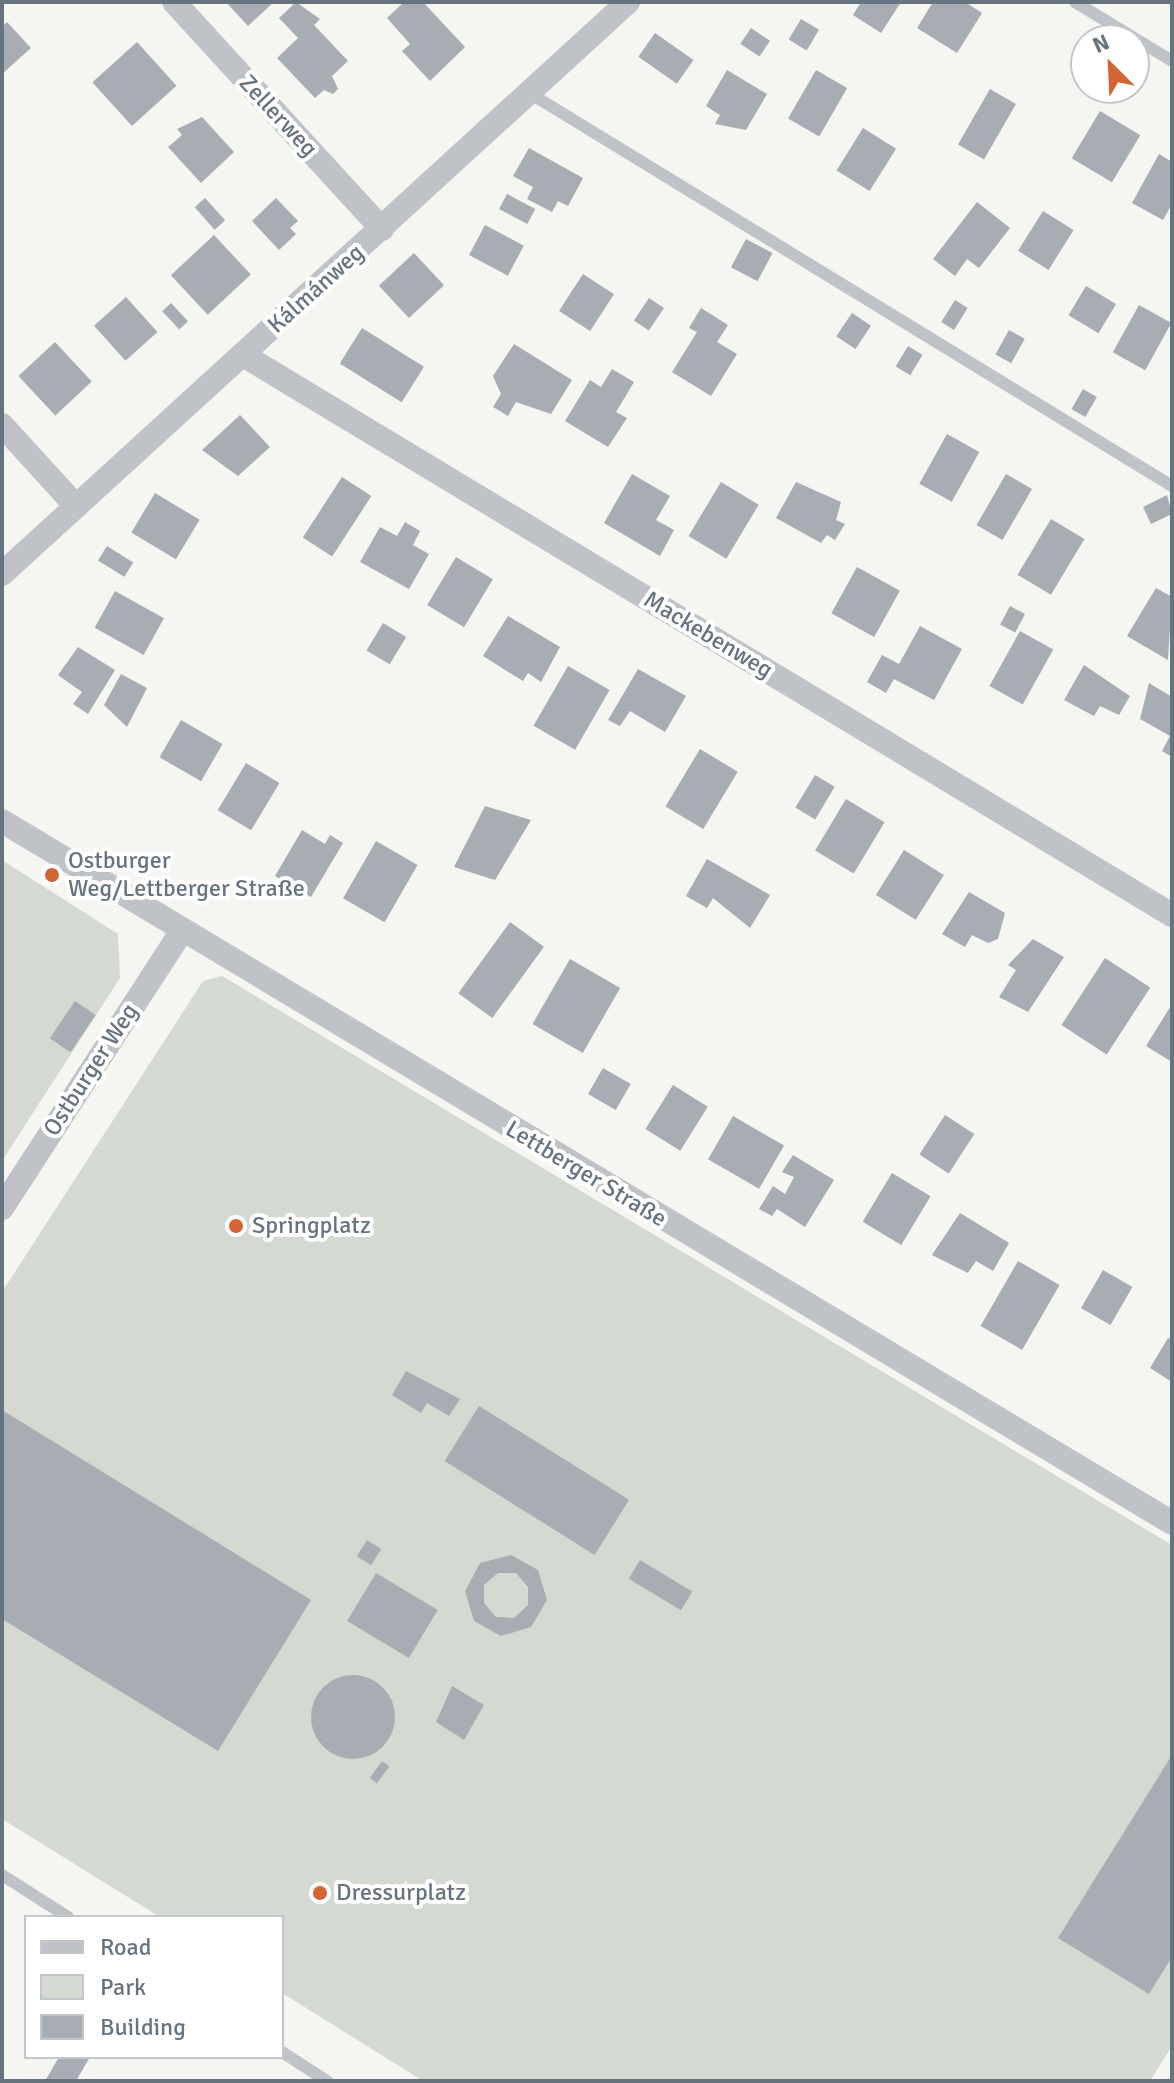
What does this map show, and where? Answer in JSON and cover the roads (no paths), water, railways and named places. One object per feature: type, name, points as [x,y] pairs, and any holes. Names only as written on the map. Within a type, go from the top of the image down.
[{"type":"street","name":"Zellerweg","points":[[174,2],[382,229]]},
{"type":"street","name":"Kálmánweg","points":[[2,574],[531,94],[628,2]]},
{"type":"street","name":"Mackebenweg","points":[[243,355],[1172,915]]},
{"type":"street","points":[[2,425],[76,506]]},
{"type":"street","name":"Lettberger Straße","points":[[2,821],[181,932],[1172,1523]]},
{"type":"street","name":"Ostburger Weg","points":[[2,1208],[181,932]]},
{"type":"lane","points":[[1075,2],[1172,61]]},
{"type":"lane","points":[[531,94],[1172,486]]},
{"type":"lane","points":[[2,1875],[65,1915]]},
{"type":"lane","points":[[284,2053],[327,2081]]},
{"type":"place","name":"Ostburger Weg/Lettberger Straße","points":[[52,875]]},
{"type":"place","name":"Springplatz","points":[[236,1226]]},
{"type":"place","name":"Dressurplatz","points":[[320,1893]]}]
